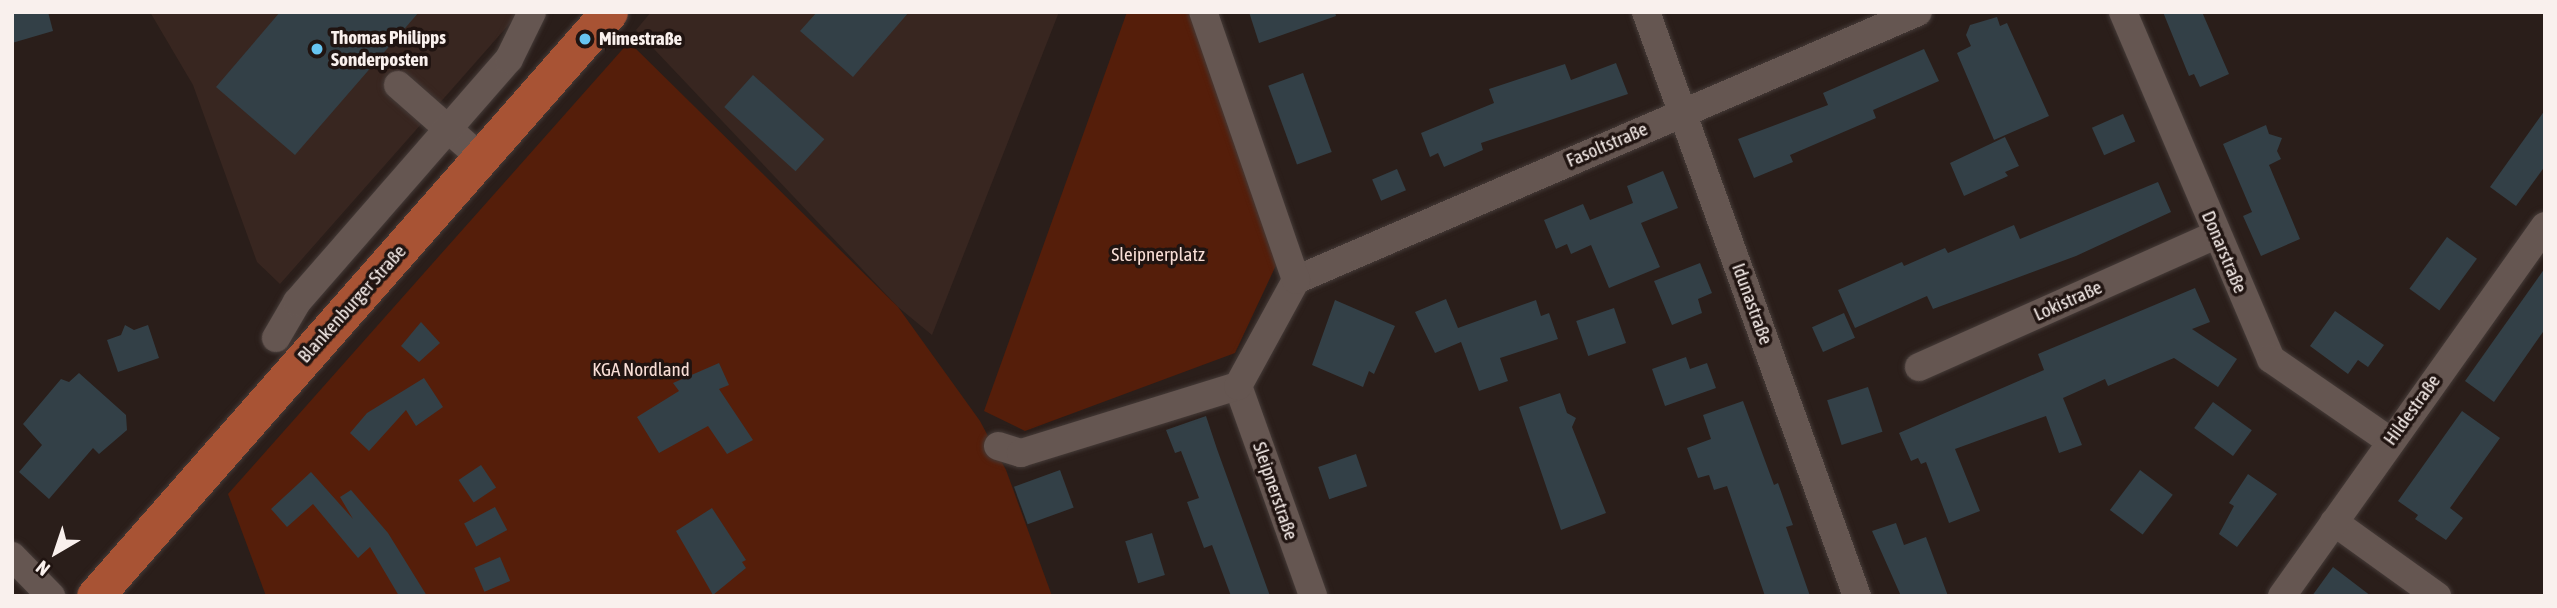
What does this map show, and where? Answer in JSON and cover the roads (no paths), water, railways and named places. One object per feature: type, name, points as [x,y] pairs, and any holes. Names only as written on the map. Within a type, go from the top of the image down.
[{"type":"main road","name":"Blankenburger Straße","points":[[95,596],[610,12]]},
{"type":"street","points":[[276,338],[296,302],[509,59],[532,12]]},
{"type":"street","points":[[998,446],[1021,453],[1238,386],[1296,280],[1203,12]]},
{"type":"street","name":"Idunastraße","points":[[1646,12],[1857,596]]},
{"type":"street","name":"Fasoltstraße","points":[[1296,280],[1918,12]]},
{"type":"street","name":"Donarstraße","points":[[2123,12],[2271,359],[2390,441]]},
{"type":"street","points":[[398,85],[481,158]]},
{"type":"street","name":"Hildestraße","points":[[2282,596],[2545,226]]},
{"type":"street","name":"Lokistraße","points":[[1919,367],[2216,235]]},
{"type":"street","name":"Sleipnerstraße","points":[[1238,386],[1312,596]]},
{"type":"street","points":[[2334,522],[2437,596]]},
{"type":"street","points":[[12,556],[51,596]]},
{"type":"place","name":"Mimestraße","points":[[585,39]]},
{"type":"place","name":"Thomas Philipps Sonderposten","points":[[317,49]]},
{"type":"park label","name":"Sleipnerplatz","points":[[1158,255]]},
{"type":"park label","name":"KGA Nordland","points":[[641,370]]}]
